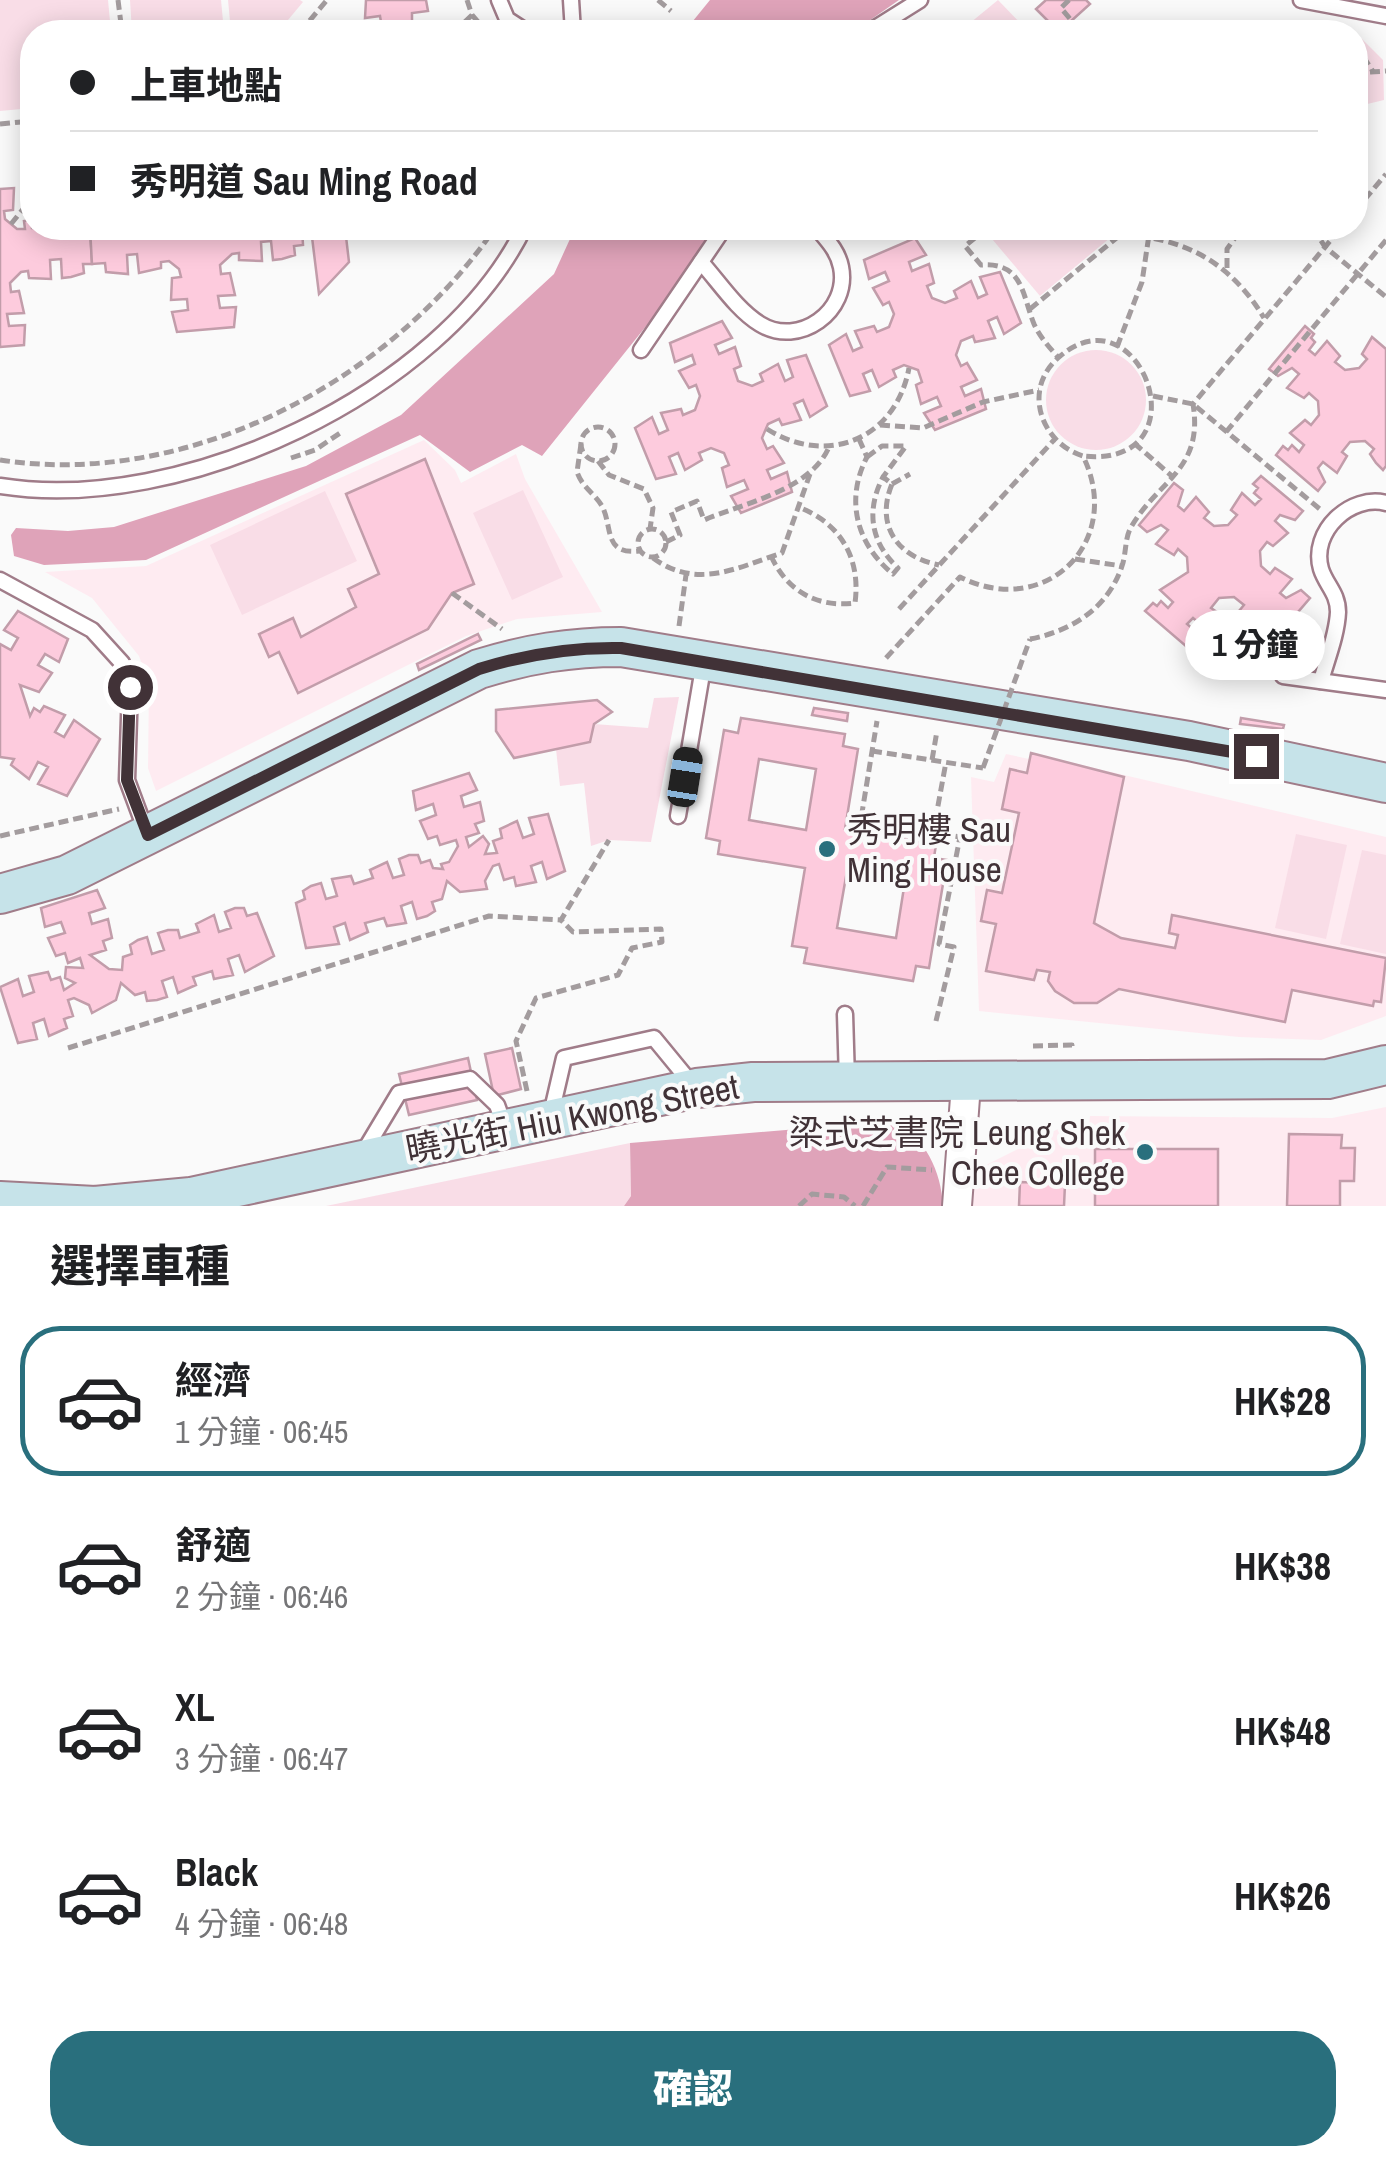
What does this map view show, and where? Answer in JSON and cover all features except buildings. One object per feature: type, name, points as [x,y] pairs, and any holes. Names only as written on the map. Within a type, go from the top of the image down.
[{"type":"street","points":[[0,894],[67,875],[142,820],[479,669],[572,647],[604,647],[704,662],[1189,741],[1386,783]]},
{"type":"street","name":"曉光街 Hiu Kwong Street","points":[[0,1201],[51,1206],[140,1204],[506,1130],[540,1110],[753,1082],[1328,1080],[1386,1064]]},
{"type":"street","points":[[958,1206],[966,1084]]},
{"type":"lane","points":[[888,20],[920,0]]},
{"type":"lane","points":[[1301,0],[1386,16]]},
{"type":"lane","points":[[0,486],[72,490],[135,484],[243,456],[315,423],[419,352],[490,281],[516,240]]},
{"type":"lane","points":[[642,350],[716,240]]},
{"type":"lane","points":[[702,262],[759,324],[775,331],[810,328],[824,318],[841,288],[837,253],[826,240]]},
{"type":"lane","points":[[1322,681],[1338,610],[1319,556],[1334,521],[1356,504],[1386,503]]},
{"type":"lane","points":[[0,580],[92,630],[122,663],[130,687],[127,780],[142,820]]},
{"type":"lane","points":[[678,816],[704,662]]},
{"type":"lane","points":[[1283,676],[1386,690]]},
{"type":"lane","points":[[845,1014],[847,1081]]},
{"type":"lane","points":[[540,1110],[564,1058],[654,1038],[697,1088]]},
{"type":"lane","points":[[357,1162],[400,1093],[470,1079],[497,1106],[506,1130]]},
{"type":"path","points":[[310,20],[326,0]]},
{"type":"path","points":[[467,0],[477,20]]},
{"type":"path","points":[[658,0],[671,11]]},
{"type":"path","points":[[1069,0],[1061,8],[1071,20]]},
{"type":"path","points":[[467,20],[472,15]]},
{"type":"path","points":[[1368,64],[1374,73]]},
{"type":"path","points":[[1368,73],[1386,72]]},
{"type":"path","points":[[1368,195],[1386,174]]},
{"type":"path","points":[[11,224],[20,213]]},
{"type":"path","points":[[0,460],[72,464],[132,459],[191,446],[248,426],[302,400],[403,332],[470,265],[487,240]]},
{"type":"path","points":[[973,240],[965,246],[981,265],[1007,268],[1018,277],[1044,342],[1058,357]]},
{"type":"path","points":[[1030,309],[1114,240]]},
{"type":"path","points":[[1117,347],[1142,282],[1149,240]]},
{"type":"path","points":[[1159,240],[1174,243],[1226,270],[1265,319]]},
{"type":"path","points":[[1226,270],[1227,249],[1233,240]]},
{"type":"path","points":[[1321,240],[1386,297]]},
{"type":"path","points":[[872,751],[983,768],[1030,639],[1050,635],[1085,617],[1112,587],[1122,566],[1129,530],[1174,477],[1194,444],[1194,404],[1331,240]]},
{"type":"path","points":[[1226,432],[1386,240]]},
{"type":"path","points":[[1080,345],[1117,347],[1143,367],[1153,396],[1150,417],[1134,443],[1110,456],[1083,456],[1054,440],[1042,422],[1039,390],[1058,357],[1080,345]]},
{"type":"path","points":[[766,429],[800,446],[830,447],[860,439],[880,426],[898,404],[910,368]]},
{"type":"path","points":[[880,426],[923,428],[983,402],[1039,390]]},
{"type":"path","points":[[1153,396],[1194,404],[1334,521]]},
{"type":"path","points":[[598,461],[609,458],[615,448],[610,432],[595,427],[585,433],[577,472],[602,507],[608,537],[621,549],[639,550],[686,575],[724,574],[782,553],[810,474],[830,447]]},
{"type":"path","points":[[860,439],[867,456]]},
{"type":"path","points":[[899,609],[1054,440]]},
{"type":"path","points":[[1134,443],[1174,477]]},
{"type":"path","points":[[582,444],[584,454],[598,461],[609,474],[644,489],[652,508],[650,529],[639,537],[639,550]]},
{"type":"path","points":[[882,446],[906,446],[883,477],[872,518],[879,546],[898,568],[893,574],[872,554],[856,513],[856,483],[867,456],[882,446]]},
{"type":"path","points":[[885,660],[960,577],[994,590],[1012,590],[1047,581],[1076,559],[1086,544],[1096,508],[1095,490],[1083,456]]},
{"type":"path","points":[[666,542],[680,536],[670,512],[696,500],[704,520],[810,474]]},
{"type":"path","points":[[892,484],[910,474]]},
{"type":"path","points":[[883,477],[892,484]]},
{"type":"path","points":[[892,484],[886,520],[895,542],[914,558],[939,565]]},
{"type":"path","points":[[772,556],[784,579],[804,596],[829,604],[854,603],[856,572],[848,547],[822,518],[798,508]]},
{"type":"path","points":[[650,529],[659,531],[666,542],[664,550],[653,558]]},
{"type":"path","points":[[1076,559],[1122,566]]},
{"type":"path","points":[[678,627],[686,575]]},
{"type":"path","points":[[452,593],[500,625]]},
{"type":"path","points":[[859,832],[877,721]]},
{"type":"path","points":[[932,760],[936,737]]},
{"type":"path","points":[[936,1020],[954,946],[939,944],[960,838],[933,832],[946,762]]},
{"type":"path","points":[[0,836],[142,820]]},
{"type":"path","points":[[561,920],[609,840]]},
{"type":"path","points":[[68,1048],[489,916],[561,920],[573,932],[661,930],[662,942],[632,948],[618,975],[536,998],[516,1040],[540,1110]]},
{"type":"path","points":[[863,1206],[887,1167],[946,1170]]},
{"type":"path","points":[[799,1206],[812,1194],[844,1197],[855,1206]]},
{"type":"shaded area","points":[[0,0],[108,0],[110,20],[20,20],[20,109],[0,111]]},
{"type":"shaded area","points":[[130,0],[221,0],[223,20],[131,20]]},
{"type":"shaded area","points":[[228,0],[303,2],[288,20],[230,20]]},
{"type":"shaded area","points":[[710,0],[899,0],[870,20],[694,20]]},
{"type":"shaded area","points":[[998,0],[1017,20],[974,20]]},
{"type":"shaded area","points":[[1368,45],[1383,60],[1384,100],[1368,104]]},
{"type":"shaded area","points":[[570,240],[707,240],[671,295],[542,456],[522,445],[470,472],[420,435],[146,560],[44,565],[14,556],[11,535],[16,528],[68,531],[114,527],[306,466],[401,415],[554,274]]},
{"type":"shaded area","points":[[993,240],[1108,240],[1040,296]]},
{"type":"shaded area","points":[[1096,350],[1115,354],[1131,365],[1142,381],[1146,400],[1142,419],[1131,435],[1115,446],[1096,450],[1077,446],[1061,435],[1050,419],[1046,400],[1050,381],[1061,365],[1077,354]]},
{"type":"shaded area","points":[[424,440],[455,470],[461,483],[516,454],[525,479],[602,612],[517,619],[466,636],[156,791],[148,768],[149,684],[139,656],[92,598],[45,572],[146,566]]},
{"type":"shaded area","points":[[523,490],[563,577],[512,600],[473,513]]},
{"type":"shaded area","points":[[325,491],[357,561],[242,615],[210,545]]},
{"type":"shaded area","points":[[679,697],[651,842],[609,840],[591,846],[584,783],[560,786],[556,749],[594,724],[648,728],[654,698]]},
{"type":"shaded area","points":[[1031,753],[1386,837],[1386,1016],[1321,1040],[1239,1037],[979,1011],[971,777],[994,782],[1006,754],[1029,759]]},
{"type":"shaded area","points":[[1296,834],[1347,845],[1326,939],[1275,928]]},
{"type":"shaded area","points":[[1362,850],[1386,855],[1386,954],[1340,944]]},
{"type":"shaded area","name":"梁式芝書院 Leung Shek Chee College","points":[[1386,1107],[1386,1206],[969,1206],[968,1174],[1060,1128],[1089,1126],[1090,1116],[1332,1118]]},
{"type":"shaded area","points":[[893,1121],[905,1128],[930,1157],[943,1206],[624,1206],[631,1196],[630,1143]]},
{"type":"shaded area","points":[[630,1143],[631,1196],[624,1206],[326,1206]]},
{"type":"place","name":"秀明樓 Sau Ming House","points":[[827,849]]},
{"type":"place","name":"梁式芝書院 Leung Shek Chee College","points":[[1145,1152]]},
{"type":"route","points":[[130,687],[127,780],[148,835],[479,669],[525,654],[572,647],[621,648],[1189,741],[1256,756]]}]
